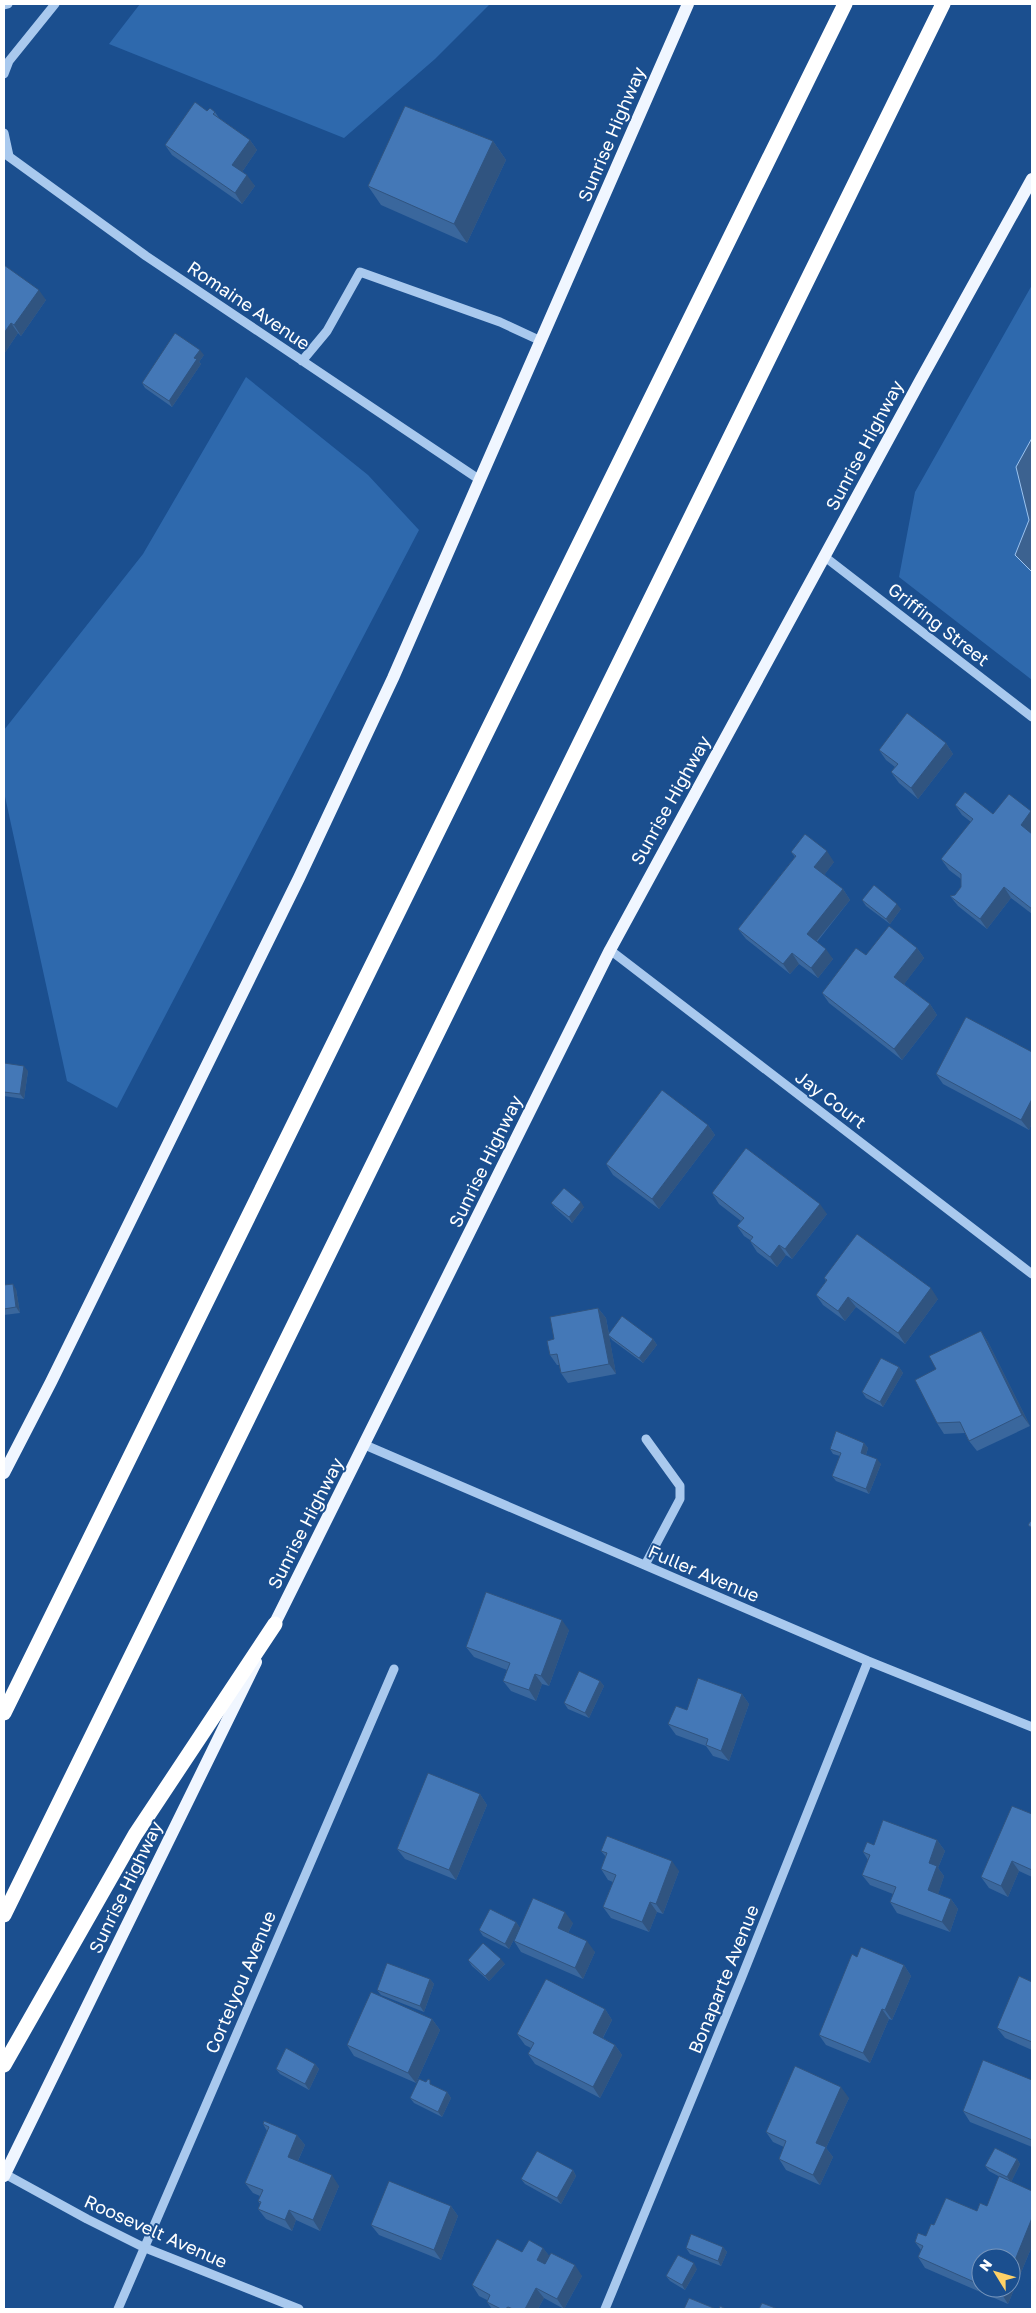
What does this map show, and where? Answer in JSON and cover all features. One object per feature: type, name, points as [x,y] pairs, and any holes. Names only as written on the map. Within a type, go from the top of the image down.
[{"type":"highway","points":[[4,1713],[845,4]]},
{"type":"highway","points":[[4,1916],[943,4]]},
{"type":"highway","points":[[4,2065],[74,1946],[135,1835],[275,1624]]},
{"type":"main road","name":"Sunrise Highway","points":[[4,1473],[299,878],[393,678],[688,4]]},
{"type":"main road","name":"Sunrise Highway","points":[[4,2175],[610,950],[1032,180]]},
{"type":"street","points":[[4,5],[8,4]]},
{"type":"street","points":[[4,74],[9,61],[56,4]]},
{"type":"street","points":[[4,133],[6,155]]},
{"type":"street","name":"Romaine Avenue","points":[[6,155],[146,256],[480,480]]},
{"type":"street","points":[[302,361],[327,331],[360,272],[500,322],[541,341]]},
{"type":"street","name":"Griffing Street","points":[[825,557],[1032,718]]},
{"type":"street","name":"Jay Court","points":[[610,950],[1032,1274]]},
{"type":"street","points":[[645,1566],[680,1499],[680,1486],[646,1439]]},
{"type":"street","name":"Fuller Avenue","points":[[365,1445],[868,1661],[1032,1727]]},
{"type":"street","name":"Bonaparte Avenue","points":[[606,2309],[868,1661]]},
{"type":"street","name":"Cortelyou Avenue","points":[[118,2309],[143,2247],[394,1668]]},
{"type":"street","name":"Roosevelt Avenue","points":[[4,2175],[87,2220],[143,2247],[299,2309]]},
{"type":"shaded area","points":[[140,4],[490,4],[435,59],[344,138],[109,44]]},
{"type":"shaded area","points":[[1032,285],[1032,680],[899,577],[915,492]]},
{"type":"shaded area","points":[[246,377],[368,475],[419,530],[117,1108],[67,1081],[4,792],[4,730],[143,554]]},
{"type":"shaded area","points":[[1032,438],[1032,572],[1015,555],[1029,520],[1016,467]]},
{"type":"building","points":[[195,102],[207,111],[210,108],[215,112],[213,114],[250,140],[232,165],[247,175],[235,193],[165,145]]},
{"type":"building","points":[[405,106],[493,141],[454,224],[368,186]]},
{"type":"building","points":[[4,265],[39,290],[14,325],[11,323],[4,333]]},
{"type":"building","points":[[175,333],[200,350],[194,358],[197,359],[169,401],[142,383]]},
{"type":"building","points":[[907,713],[946,743],[911,788],[891,772],[898,764],[879,750]]},
{"type":"building","points":[[965,792],[993,814],[1009,794],[1031,811],[1021,825],[1032,834],[1032,909],[1004,887],[980,919],[950,896],[955,895],[961,887],[961,874],[941,859],[973,819],[955,805]]},
{"type":"building","points":[[805,834],[827,851],[814,867],[843,889],[807,934],[826,949],[811,968],[792,953],[783,964],[738,929],[796,856],[791,852]]},
{"type":"building","points":[[874,885],[897,904],[886,919],[862,900]]},
{"type":"building","points":[[889,926],[917,948],[894,977],[930,1004],[894,1049],[822,993],[856,948],[866,955]]},
{"type":"building","points":[[966,1017],[1032,1052],[1032,1099],[1021,1120],[936,1074]]},
{"type":"building","points":[[4,1063],[24,1066],[20,1094],[4,1092]]},
{"type":"building","points":[[662,1090],[708,1125],[652,1199],[606,1164]]},
{"type":"building","points":[[746,1148],[820,1204],[785,1249],[779,1245],[770,1257],[750,1241],[753,1237],[737,1226],[744,1218],[712,1193]]},
{"type":"building","points":[[564,1188],[581,1202],[569,1217],[551,1203]]},
{"type":"building","points":[[857,1234],[931,1288],[898,1333],[848,1297],[838,1311],[816,1295],[827,1280],[824,1278]]},
{"type":"building","points":[[13,1284],[16,1307],[4,1309],[4,1285]]},
{"type":"building","points":[[598,1308],[609,1364],[561,1373],[557,1354],[550,1355],[547,1341],[554,1339],[550,1317]]},
{"type":"building","points":[[622,1316],[653,1339],[639,1358],[608,1335]]},
{"type":"building","points":[[981,1331],[1022,1415],[969,1441],[960,1422],[937,1423],[915,1380],[936,1369],[929,1356]]},
{"type":"building","points":[[881,1358],[899,1367],[880,1402],[862,1392]]},
{"type":"building","points":[[836,1431],[864,1443],[861,1453],[877,1459],[866,1489],[832,1476],[841,1453],[830,1449]]},
{"type":"building","points":[[1032,1519],[1032,1528],[1028,1525]]},
{"type":"building","points":[[486,1592],[562,1620],[541,1676],[535,1674],[529,1690],[503,1681],[510,1663],[466,1647]]},
{"type":"building","points":[[579,1671],[600,1681],[585,1713],[564,1703]]},
{"type":"building","points":[[698,1678],[742,1694],[721,1751],[706,1745],[708,1739],[668,1724],[676,1706],[687,1710]]},
{"type":"building","points":[[428,1773],[480,1794],[449,1870],[397,1849]]},
{"type":"building","points":[[1012,1806],[1032,1814],[1032,1870],[1012,1861],[1001,1886],[981,1877]]},
{"type":"building","points":[[883,1820],[937,1840],[929,1863],[937,1866],[928,1890],[951,1899],[942,1922],[890,1902],[896,1887],[862,1875],[870,1855],[863,1852],[867,1842],[874,1845]]},
{"type":"building","points":[[607,1836],[672,1861],[656,1904],[650,1902],[642,1922],[603,1907],[616,1875],[601,1869],[607,1853],[601,1851]]},
{"type":"building","points":[[533,1898],[565,1912],[558,1928],[587,1941],[575,1968],[514,1941]]},
{"type":"building","points":[[490,1909],[516,1922],[505,1944],[479,1930]]},
{"type":"building","points":[[483,1943],[501,1959],[485,1976],[468,1960]]},
{"type":"building","points":[[861,1947],[904,1965],[885,2010],[882,2009],[863,2053],[819,2035],[852,1954],[857,1957]]},
{"type":"building","points":[[387,1963],[430,1979],[420,2006],[377,1990]]},
{"type":"building","points":[[1019,1976],[1032,1982],[1032,2042],[997,2028]]},
{"type":"building","points":[[546,1979],[605,2009],[593,2033],[615,2045],[593,2087],[528,2054],[534,2043],[517,2034]]},
{"type":"building","points":[[371,1992],[432,2019],[408,2073],[347,2045]]},
{"type":"building","points":[[286,2048],[315,2064],[305,2084],[276,2069]]},
{"type":"building","points":[[983,2060],[1032,2080],[1032,2140],[963,2111]]},
{"type":"building","points":[[795,2066],[841,2087],[816,2143],[826,2147],[813,2175],[779,2159],[786,2141],[766,2132]]},
{"type":"building","points":[[419,2079],[426,2082],[428,2079],[430,2084],[447,2092],[438,2112],[410,2098]]},
{"type":"building","points":[[264,2121],[297,2135],[288,2157],[332,2175],[313,2220],[289,2210],[285,2220],[258,2209],[261,2202],[258,2201],[263,2190],[245,2183],[269,2127],[263,2124]]},
{"type":"building","points":[[995,2148],[1017,2159],[1007,2177],[985,2166]]},
{"type":"building","points":[[537,2151],[573,2170],[557,2198],[521,2179]]},
{"type":"building","points":[[999,2176],[1032,2191],[1032,2218],[1020,2248],[971,2248],[971,2281],[918,2257],[923,2246],[915,2242],[918,2233],[926,2236],[931,2224],[934,2225],[946,2198],[977,2211],[980,2203],[987,2206]]},
{"type":"building","points":[[389,2181],[451,2206],[434,2250],[371,2225]]},
{"type":"building","points":[[691,2234],[723,2247],[718,2261],[686,2248]]},
{"type":"building","points":[[497,2239],[522,2252],[529,2240],[543,2248],[537,2260],[545,2264],[551,2253],[575,2265],[557,2299],[536,2288],[525,2309],[508,2307],[501,2309],[487,2302],[490,2295],[472,2285]]},
{"type":"building","points":[[678,2255],[694,2263],[682,2285],[666,2276]]},
{"type":"building","points":[[689,2298],[716,2309],[684,2309]]},
{"type":"building","points":[[762,2303],[778,2309],[759,2309]]}]
